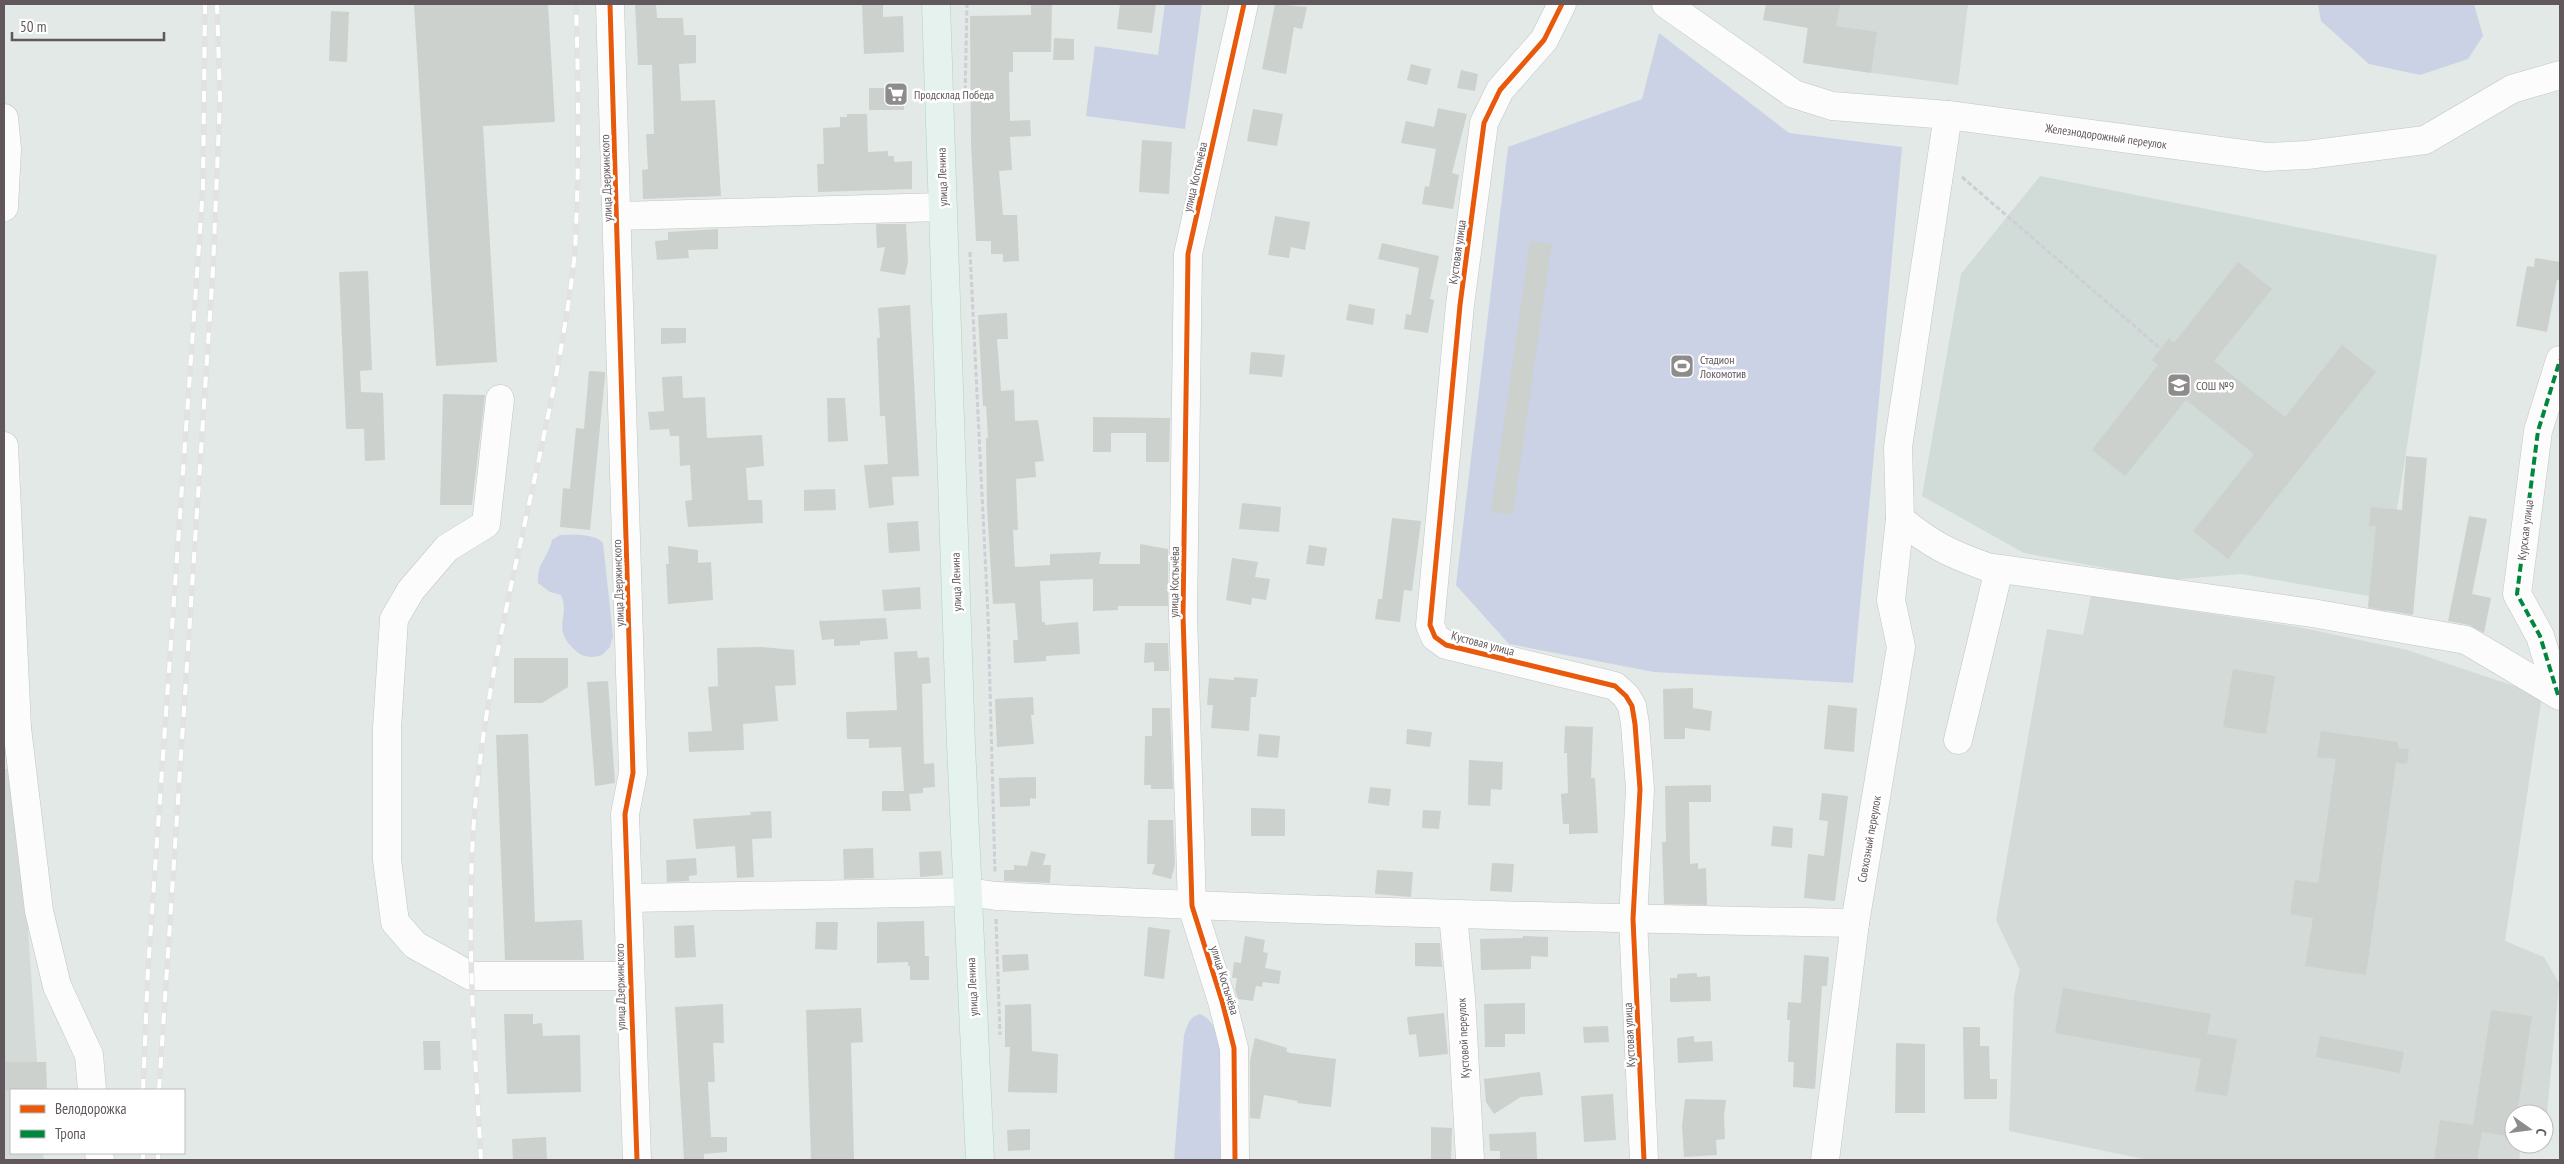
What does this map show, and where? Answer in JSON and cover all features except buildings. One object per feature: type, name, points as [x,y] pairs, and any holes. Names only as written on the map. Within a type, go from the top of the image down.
[{"type":"main road","name":"улица Ленина","points":[[936,4],[968,892],[980,1160]]},
{"type":"street","name":"улица Дзержинского","points":[[610,4],[634,773],[625,814],[629,898],[629,976],[637,1160]]},
{"type":"street","name":"улица Костычёва","points":[[1235,1160],[1234,1048],[1222,1001],[1192,906],[1183,616],[1188,254],[1244,4]]},
{"type":"street","name":"Кустовая улица","points":[[1562,4],[1544,40],[1500,90],[1484,123],[1460,305],[1430,625],[1435,637],[1446,645],[1615,686],[1626,696],[1632,706],[1636,724],[1640,789],[1633,919],[1644,1160]]},
{"type":"street","name":"Железнодорожный переулок","points":[[1666,4],[1794,94],[1832,106],[1948,115],[2266,157],[2307,156],[2426,140],[2512,89],[2560,75]]},
{"type":"street","name":"Совхозный переулок","points":[[1825,1160],[1855,923],[1901,647],[1891,600],[1900,519],[1898,447],[1948,115]]},
{"type":"street","points":[[4,118],[6,149],[4,207]]},
{"type":"street","points":[[618,216],[942,206]]},
{"type":"street","name":"Курская улица","points":[[2559,695],[2540,636],[2517,594],[2538,431],[2560,360]]},
{"type":"street","points":[[500,399],[486,524],[447,548],[411,590],[394,619],[387,728],[387,841],[395,922],[416,945],[472,976],[629,976]]},
{"type":"street","points":[[4,446],[10,728],[39,911],[57,986],[89,1055],[92,1089]]},
{"type":"street","points":[[1900,519],[1930,543],[1952,555],[1987,568],[2312,613],[2466,640],[2559,695]]},
{"type":"street","points":[[1958,740],[1999,569]]},
{"type":"street","points":[[629,898],[968,892],[996,896],[1192,906],[1453,915],[1855,923]]},
{"type":"street","name":"Кустовой переулок","points":[[1453,915],[1461,997],[1470,1160]]},
{"type":"path","points":[[965,106],[968,4]]},
{"type":"path","points":[[1941,158],[2161,349]]},
{"type":"path","points":[[970,242],[988,615],[1000,1043]]},
{"type":"shaded area","points":[[1165,4],[1202,4],[1185,129],[1086,116],[1095,46],[1158,55]]},
{"type":"shaded area","points":[[1811,4],[1968,4],[1958,85],[1803,63]]},
{"type":"shaded area","points":[[2318,4],[2474,4],[2483,36],[2468,59],[2420,75],[2369,64],[2321,21]]},
{"type":"shaded area","name":"Стадион Локомотив","points":[[1659,33],[1789,133],[1902,147],[1853,683],[1654,672],[1509,644],[1456,585],[1508,147],[1642,99]]},
{"type":"shaded area","name":"СОШ №9","points":[[2040,176],[2437,255],[2397,509],[2386,616],[2368,614],[2369,596],[2241,574],[2170,580],[2024,553],[1922,496],[1961,274]]},
{"type":"shaded area","points":[[560,535],[589,536],[603,543],[613,636],[610,647],[602,655],[585,656],[568,643],[562,629],[564,610],[561,595],[550,592],[538,583],[539,570],[552,540]]},
{"type":"shaded area","points":[[2091,596],[2298,627],[2407,650],[2532,692],[2541,702],[2505,941],[2544,957],[2559,983],[2548,1104],[2504,1104],[2504,1154],[2520,1154],[2519,1160],[2148,1160],[2009,1131],[2014,995],[2020,970],[1996,920],[2047,629],[2083,635]]},
{"type":"shaded area","points":[[4,769],[17,769],[39,1089],[10,1089],[10,1154],[43,1154],[44,1160],[4,1160]]},
{"type":"shaded area","points":[[1200,1014],[1210,1021],[1220,1047],[1221,1160],[1174,1160],[1184,1035],[1191,1019]]},
{"type":"railway","points":[[143,1089],[148,969],[203,188],[205,4]]},
{"type":"railway","points":[[159,1089],[213,268],[220,99],[217,4]]},
{"type":"railway","points":[[481,1160],[472,973],[471,879],[473,833],[477,786],[497,654],[553,393],[574,261],[578,153],[576,4]]},
{"type":"railway","points":[[143,1154],[143,1160]]},
{"type":"railway","points":[[158,1154],[158,1160]]},
{"type":"marked path","points":[[2558,695],[2540,636],[2517,594],[2538,431],[2560,360]]},
{"type":"cycle path","points":[[610,4],[633,773],[625,814],[637,1160]]},
{"type":"cycle path","points":[[1235,1160],[1234,1048],[1222,1001],[1192,906],[1183,615],[1188,254],[1244,4]]},
{"type":"cycle path","points":[[1562,4],[1544,40],[1500,90],[1484,123],[1460,305],[1430,625],[1435,637],[1446,645],[1615,686],[1626,696],[1632,706],[1640,789],[1633,919],[1644,1160]]},
{"type":"place","name":"Продсклад Победа","points":[[896,94]]},
{"type":"place","name":"Стадион Локомотив","points":[[1682,366]]},
{"type":"place","name":"СОШ №9","points":[[2179,385]]}]
